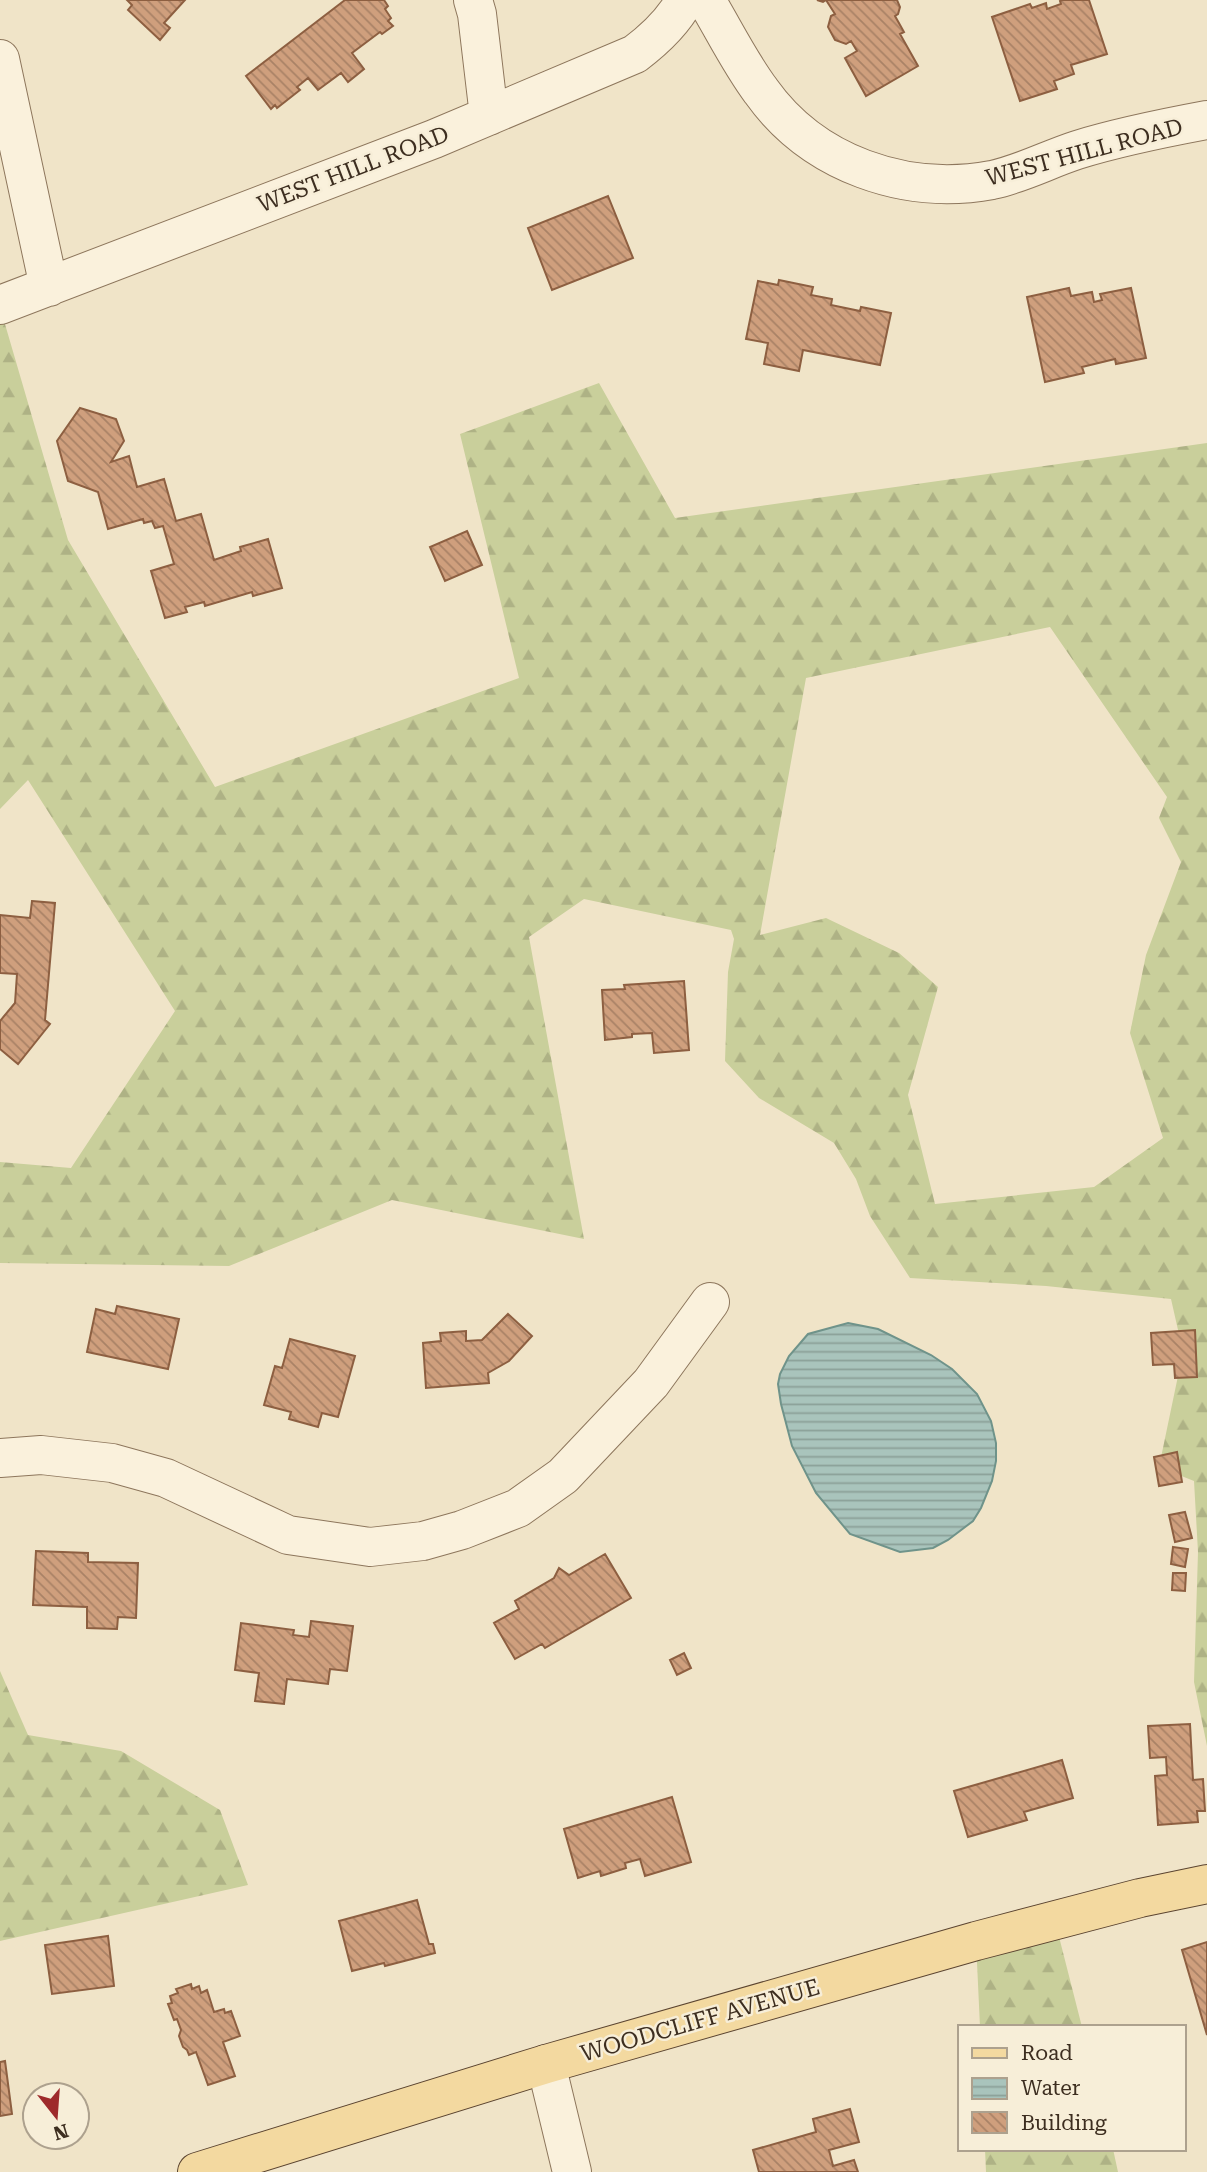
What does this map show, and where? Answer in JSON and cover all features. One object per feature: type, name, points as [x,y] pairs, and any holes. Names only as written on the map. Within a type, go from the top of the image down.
[{"type":"main road","name":"WOODCLIFF AVENUE","points":[[197,2172],[545,2064],[976,1941],[1140,1898],[1207,1884]]},
{"type":"street","points":[[473,0],[489,116]]},
{"type":"street","name":"WEST HILL ROAD","points":[[0,305],[408,149],[635,54],[651,42],[678,12],[685,0]]},
{"type":"street","name":"WEST HILL ROAD","points":[[706,0],[761,92],[793,127],[831,155],[874,174],[912,183],[948,185],[994,179],[1079,149],[1207,120]]},
{"type":"street","points":[[0,59],[49,287]]},
{"type":"street","points":[[0,1458],[41,1455],[112,1464],[166,1478],[288,1535],[370,1547],[423,1541],[462,1530],[518,1508],[563,1476],[651,1383],[710,1302]]},
{"type":"street","points":[[545,2064],[572,2172]]},
{"type":"green space","points":[[0,307],[68,540],[215,787],[519,678],[460,434],[599,383],[675,518],[1207,443],[1207,1746],[1194,1682],[1198,1552],[1194,1481],[1159,1467],[1183,1352],[1171,1299],[1046,1286],[910,1278],[870,1216],[856,1179],[834,1143],[759,1098],[725,1061],[728,972],[734,939],[731,930],[584,899],[529,937],[584,1239],[392,1200],[229,1266],[0,1263],[0,1162],[71,1168],[175,1011],[28,780],[0,809]],"holes":[[[1050,627],[1167,797],[1159,818],[1181,862],[1146,955],[1130,1033],[1163,1138],[1094,1187],[935,1204],[908,1095],[938,987],[899,953],[826,918],[760,935],[806,678]]]},
{"type":"green space","points":[[0,1671],[28,1735],[121,1751],[220,1810],[248,1885],[0,1941]]},
{"type":"green space","points":[[1055,1921],[1081,2025],[980,2025],[976,1941]]},
{"type":"green space","points":[[985,2151],[1113,2151],[1118,2172],[986,2172]]},
{"type":"water","points":[[848,1323],[878,1329],[931,1355],[952,1369],[977,1394],[991,1421],[996,1443],[996,1461],[992,1481],[981,1508],[973,1521],[933,1548],[900,1552],[850,1534],[816,1493],[792,1446],[781,1404],[778,1384],[780,1374],[789,1356],[808,1334]]},
{"type":"building","points":[[127,0],[185,0],[164,23],[170,28],[160,40],[128,10],[132,5]]},
{"type":"building","points":[[345,0],[384,0],[388,6],[385,9],[391,18],[388,21],[393,26],[382,34],[380,32],[352,53],[364,69],[348,82],[341,73],[318,90],[308,78],[297,87],[300,90],[277,108],[275,105],[271,109],[246,76]]},
{"type":"building","points":[[826,0],[897,0],[900,7],[895,16],[904,32],[900,34],[918,66],[866,96],[845,58],[857,51],[851,41],[846,44],[835,40],[828,27],[831,16],[835,14]]},
{"type":"building","points":[[1062,0],[1089,0],[1107,54],[1071,65],[1074,74],[1054,81],[1057,89],[1020,101],[992,17],[1030,4],[1032,8],[1046,3],[1047,9],[1061,4]]},
{"type":"building","points":[[608,196],[633,258],[552,290],[528,228]]},
{"type":"building","points":[[779,280],[813,287],[811,295],[832,299],[831,305],[860,311],[861,307],[891,313],[880,365],[803,350],[799,371],[764,364],[768,343],[746,339],[758,281],[778,285]]},
{"type":"building","points":[[1069,288],[1071,296],[1092,292],[1094,302],[1102,300],[1100,294],[1131,288],[1146,358],[1116,364],[1115,359],[1082,367],[1084,373],[1045,382],[1027,297]]},
{"type":"building","points":[[80,408],[116,419],[124,441],[111,462],[129,456],[137,487],[164,479],[176,521],[201,514],[214,560],[241,551],[240,547],[268,539],[282,588],[253,596],[252,592],[205,606],[204,602],[185,607],[187,612],[165,618],[151,571],[174,564],[163,526],[155,528],[152,521],[144,523],[143,519],[108,529],[98,492],[68,481],[57,441]]},
{"type":"building","points":[[467,531],[482,565],[445,581],[430,547]]},
{"type":"building","points":[[32,901],[55,903],[45,1020],[50,1024],[18,1064],[0,1049],[0,1021],[15,1003],[17,974],[0,973],[0,915],[30,918]]},
{"type":"building","points":[[684,981],[689,1050],[654,1053],[652,1033],[605,1040],[602,990],[625,989],[624,985]]},
{"type":"building","points":[[117,1306],[179,1319],[168,1369],[87,1352],[96,1309],[115,1314]]},
{"type":"building","points":[[508,1314],[532,1336],[509,1361],[488,1373],[489,1383],[426,1388],[423,1343],[441,1341],[440,1333],[466,1331],[466,1341],[482,1340]]},
{"type":"building","points":[[1195,1330],[1197,1377],[1175,1378],[1174,1364],[1153,1365],[1151,1333]]},
{"type":"building","points":[[290,1339],[355,1356],[338,1417],[322,1413],[318,1427],[289,1419],[291,1412],[264,1405],[275,1366],[282,1368]]},
{"type":"building","points":[[1177,1452],[1182,1482],[1159,1486],[1154,1457]]},
{"type":"building","points":[[1185,1512],[1192,1538],[1175,1542],[1169,1515]]},
{"type":"building","points":[[1173,1547],[1188,1549],[1185,1567],[1171,1564]]},
{"type":"building","points":[[36,1551],[88,1553],[88,1562],[138,1563],[136,1618],[118,1617],[117,1629],[87,1628],[87,1607],[33,1605]]},
{"type":"building","points":[[605,1554],[631,1598],[545,1648],[542,1644],[515,1659],[494,1623],[519,1609],[515,1601],[554,1578],[559,1568],[569,1575]]},
{"type":"building","points":[[1173,1573],[1186,1573],[1185,1591],[1172,1590]]},
{"type":"building","points":[[311,1621],[353,1626],[347,1671],[330,1669],[328,1684],[287,1679],[284,1704],[255,1701],[259,1673],[235,1670],[241,1623],[294,1630],[293,1635],[309,1637]]},
{"type":"building","points":[[684,1653],[691,1668],[677,1675],[670,1660]]},
{"type":"building","points":[[1190,1724],[1193,1780],[1203,1779],[1205,1811],[1197,1811],[1198,1822],[1158,1825],[1155,1776],[1167,1775],[1166,1757],[1150,1758],[1148,1726]]},
{"type":"building","points":[[1062,1760],[1073,1798],[1024,1812],[1027,1820],[968,1837],[954,1791]]},
{"type":"building","points":[[672,1797],[691,1862],[645,1876],[640,1859],[625,1863],[626,1868],[601,1876],[600,1871],[578,1878],[564,1829]]},
{"type":"building","points":[[417,1900],[429,1944],[433,1944],[435,1953],[385,1966],[384,1963],[352,1971],[339,1921]]},
{"type":"building","points":[[108,1936],[114,1986],[52,1994],[45,1945]]},
{"type":"building","points":[[1207,1942],[1207,2035],[1182,1950]]},
{"type":"building","points":[[191,1984],[192,1989],[199,1986],[201,1993],[207,1990],[214,2012],[224,2009],[225,2013],[231,2011],[240,2036],[223,2042],[235,2076],[208,2085],[196,2052],[189,2055],[183,2047],[179,2036],[181,2030],[168,2004],[172,2003],[170,1996],[178,1993],[176,1989]]},
{"type":"building","points":[[5,2061],[12,2114],[0,2116],[0,2062]]},
{"type":"building","points":[[850,2109],[859,2142],[829,2150],[833,2166],[854,2160],[858,2172],[759,2172],[753,2150],[816,2132],[813,2119]]}]
